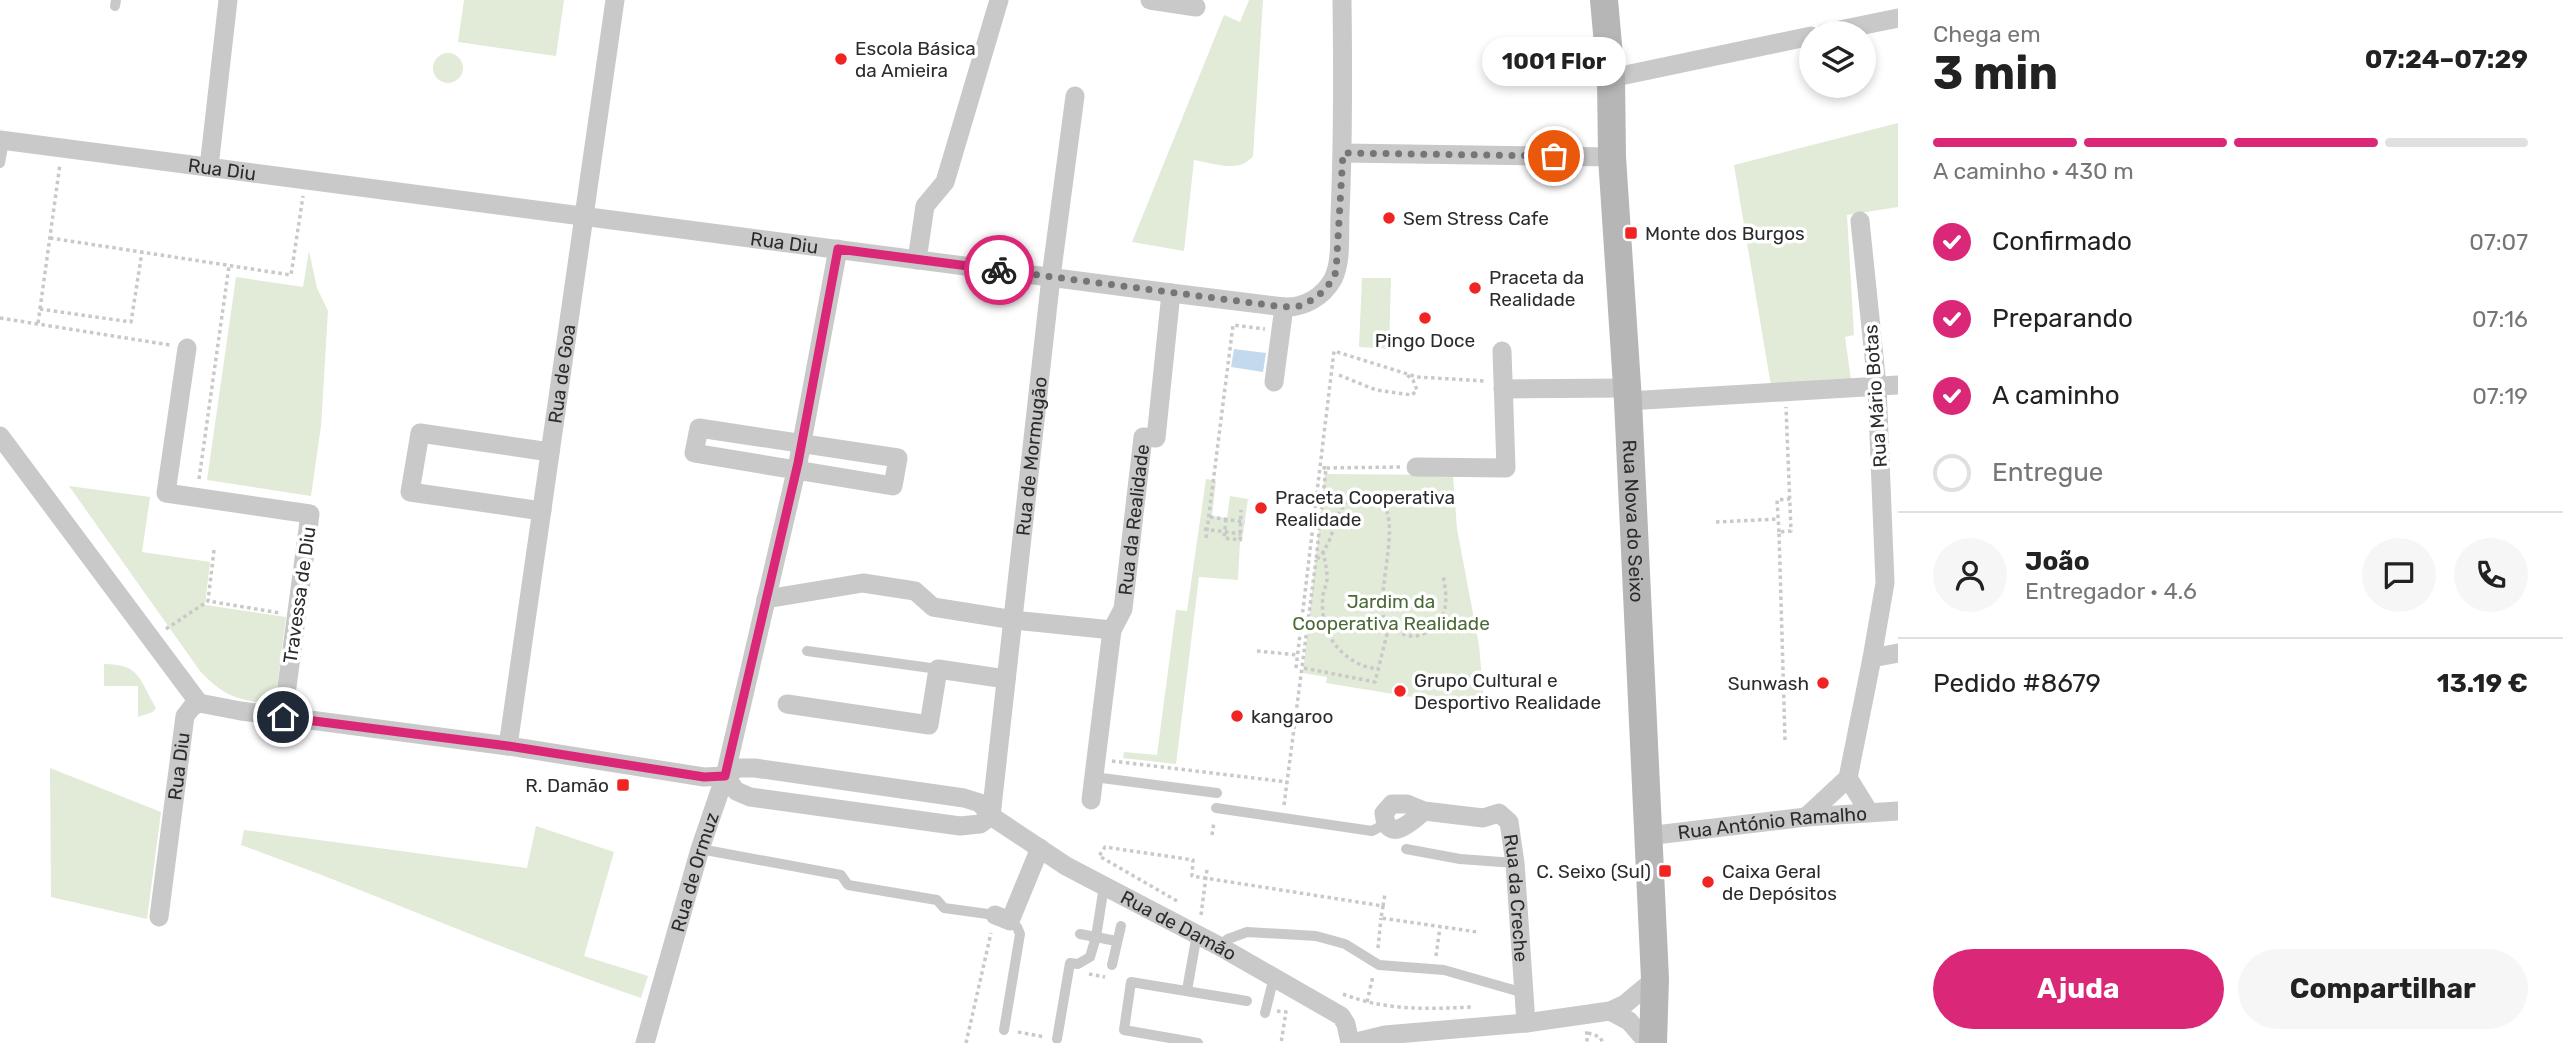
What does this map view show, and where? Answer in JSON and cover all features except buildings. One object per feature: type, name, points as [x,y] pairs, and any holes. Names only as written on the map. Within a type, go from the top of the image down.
[{"type":"main road","name":"Rua Nova do Seixo","points":[[1604,0],[1611,78],[1612,157],[1627,394],[1655,979],[1650,1043]]},
{"type":"street","points":[[209,167],[228,0]]},
{"type":"street","name":"Rua de Goa","points":[[508,746],[615,0]]},
{"type":"street","points":[[917,260],[925,206],[946,182],[999,0]]},
{"type":"street","points":[[1150,0],[1196,7]]},
{"type":"street","name":"Rua Diu","points":[[2,140],[1171,293],[1284,307],[1300,306],[1316,298],[1328,286],[1336,272],[1343,153],[1342,0]]},
{"type":"street","points":[[1876,23],[1898,18]]},
{"type":"street","points":[[1611,78],[1799,39]]},
{"type":"street","name":"Rua de Mormugão","points":[[991,816],[1051,277],[1075,96]]},
{"type":"street","points":[[1343,153],[1612,157]]},
{"type":"street","name":"Rua Mário Botas","points":[[1848,778],[1885,583],[1877,386],[1860,221]]},
{"type":"street","name":"Rua de Ormuz","points":[[645,1043],[700,849],[725,776],[796,471],[838,249]]},
{"type":"street","name":"Rua da Realidade","points":[[1091,800],[1112,631],[1123,609],[1143,437],[1156,438],[1171,293]]},
{"type":"street","points":[[1274,382],[1284,307]]},
{"type":"street","name":"Travessa de Diu","points":[[187,348],[166,493],[310,514],[283,717]]},
{"type":"street","points":[[1416,467],[1506,468],[1502,351]]},
{"type":"street","points":[[1503,389],[1627,394],[1785,392],[1898,386]]},
{"type":"street","points":[[699,428],[802,443],[898,458],[893,486],[694,453],[699,428]]},
{"type":"street","points":[[542,511],[410,492],[420,433],[550,452]]},
{"type":"street","points":[[0,436],[199,703]]},
{"type":"street","points":[[766,599],[863,583],[915,591],[933,607],[1014,620],[1112,631]]},
{"type":"street","points":[[1872,658],[1898,653]]},
{"type":"street","points":[[787,704],[929,725],[938,669],[1006,679]]},
{"type":"street","name":"Rua Diu","points":[[159,917],[185,716],[199,703]]},
{"type":"street","name":"Rua de Damão","points":[[199,703],[283,717],[508,746],[704,777],[725,776],[738,768],[755,768],[951,796],[980,803],[991,816],[1066,866],[1220,946],[1341,1016],[1351,1043]]},
{"type":"street","points":[[725,776],[736,791],[750,797],[960,826],[980,824],[991,816]]},
{"type":"street","points":[[1806,817],[1848,778],[1869,812]]},
{"type":"street","name":"Rua da Creche","points":[[1387,823],[1396,830],[1404,828],[1424,811],[1483,818],[1493,813],[1504,816],[1509,822],[1515,863],[1526,1023]]},
{"type":"street","name":"Rua António Ramalho","points":[[1647,836],[1806,817],[1898,811]]},
{"type":"street","points":[[1003,918],[1040,848]]},
{"type":"street","points":[[1351,1043],[1610,1011],[1625,1004],[1655,979]]},
{"type":"street","points":[[1610,1011],[1625,1017],[1650,1043]]},
{"type":"lane","points":[[0,163],[2,140]]},
{"type":"lane","points":[[807,651],[938,669]]},
{"type":"lane","points":[[1095,768],[1217,793]]},
{"type":"lane","points":[[1215,812],[1282,817],[1372,831],[1387,823]]},
{"type":"lane","points":[[700,849],[841,875],[848,885],[937,900],[944,908],[1003,918],[1017,927],[1020,934],[1004,1030]]},
{"type":"lane","points":[[1406,849],[1460,859],[1515,863]]},
{"type":"lane","points":[[1057,1039],[1070,963],[1078,964],[1090,957],[1104,886]]},
{"type":"lane","points":[[1112,965],[1121,926]]},
{"type":"lane","points":[[1220,946],[1228,939],[1247,932],[1294,933],[1345,944],[1376,963],[1434,968],[1524,993]]},
{"type":"lane","points":[[1080,934],[1116,941]]},
{"type":"lane","points":[[1186,990],[1197,934]]},
{"type":"lane","points":[[1265,1013],[1274,978]]},
{"type":"lane","points":[[1198,1043],[1124,1030],[1131,982],[1247,1001]]},
{"type":"path","points":[[38,323],[62,148]]},
{"type":"path","points":[[50,238],[290,275],[306,180]]},
{"type":"path","points":[[40,309],[131,322],[142,252]]},
{"type":"path","points":[[198,485],[229,266]]},
{"type":"path","points":[[0,318],[217,353]]},
{"type":"path","points":[[1206,538],[1233,325],[1281,332]]},
{"type":"path","points":[[1296,668],[1334,352],[1424,377],[1479,380],[1503,389]]},
{"type":"path","points":[[1339,375],[1380,391],[1414,394],[1416,385],[1403,372]]},
{"type":"path","points":[[1779,532],[1791,531],[1785,392]]},
{"type":"path","points":[[1320,467],[1416,467]]},
{"type":"path","points":[[1282,817],[1303,668],[1326,468]]},
{"type":"path","points":[[1316,560],[1327,546],[1335,519],[1349,502],[1362,496],[1384,503],[1390,526],[1384,587],[1384,617],[1389,626],[1405,635],[1413,636],[1420,636],[1434,626],[1441,619],[1446,606],[1443,575]]},
{"type":"path","points":[[1785,740],[1777,500],[1790,499]]},
{"type":"path","points":[[1226,519],[1224,538],[1240,540],[1243,521],[1241,510]]},
{"type":"path","points":[[1209,517],[1243,521]]},
{"type":"path","points":[[1716,522],[1778,519]]},
{"type":"path","points":[[1206,529],[1225,531]]},
{"type":"path","points":[[208,601],[214,550]]},
{"type":"path","points":[[1323,551],[1327,583],[1324,603],[1326,628],[1330,639],[1339,651],[1357,663],[1378,668]]},
{"type":"path","points":[[151,639],[208,601],[296,615]]},
{"type":"path","points":[[1303,668],[1375,682],[1389,626]]},
{"type":"path","points":[[1257,651],[1298,655]]},
{"type":"path","points":[[1095,768],[1287,782]]},
{"type":"path","points":[[1212,835],[1215,812]]},
{"type":"path","points":[[1178,902],[1099,856],[1105,847],[1194,860],[1192,876],[1383,906]]},
{"type":"path","points":[[1189,908],[1201,915],[1207,869]]},
{"type":"path","points":[[1367,1003],[1376,963],[1385,894]]},
{"type":"path","points":[[966,1043],[1003,918]]},
{"type":"path","points":[[1381,918],[1477,933]]},
{"type":"path","points":[[1434,968],[1440,927]]},
{"type":"path","points":[[1068,970],[1131,982]]},
{"type":"path","points":[[1337,992],[1367,1003],[1410,1010],[1478,1007]]},
{"type":"path","points":[[1004,1030],[1057,1039]]},
{"type":"path","points":[[1587,1033],[1587,1043]]},
{"type":"path","points":[[1600,1037],[1603,1043]]},
{"type":"green space","points":[[464,0],[564,0],[556,56],[458,42]]},
{"type":"green space","points":[[1249,0],[1263,0],[1253,156],[1241,165],[1233,166],[1194,160],[1184,251],[1132,242],[1224,15],[1240,22]]},
{"type":"green space","points":[[448,53],[459,57],[463,68],[459,79],[448,83],[437,79],[433,68],[437,57]]},
{"type":"green space","points":[[1898,123],[1898,207],[1847,215],[1854,335],[1845,337],[1851,380],[1771,386],[1734,165]]},
{"type":"green space","points":[[309,251],[317,288],[328,311],[321,426],[311,496],[207,480],[236,277],[303,287]]},
{"type":"green space","points":[[1362,278],[1391,278],[1389,349],[1359,347]]},
{"type":"green space","name":"Jardim da Cooperativa Realidade","points":[[1325,474],[1453,475],[1457,529],[1479,645],[1484,702],[1425,695],[1424,699],[1326,683],[1327,677],[1303,673]]},
{"type":"green space","points":[[1206,479],[1216,481],[1212,516],[1227,518],[1230,496],[1248,499],[1240,541],[1238,580],[1199,577],[1176,764],[1123,758],[1124,752],[1157,755],[1176,610],[1187,611]]},
{"type":"green space","points":[[69,486],[150,497],[142,552],[210,562],[205,605],[286,617],[275,705],[225,692],[200,671]]},
{"type":"green space","points":[[104,664],[132,670],[142,681],[156,708],[153,712],[138,717],[138,686],[104,686]]},
{"type":"green space","points":[[50,768],[161,812],[147,919],[51,897]]},
{"type":"green space","points":[[536,826],[614,852],[584,956],[648,976],[641,998],[241,845],[244,830],[527,868]]},
{"type":"water","points":[[1234,349],[1266,353],[1263,372],[1231,367]]},
{"type":"way so far","points":[[999,270],[1284,307],[1300,306],[1323,292],[1336,272],[1343,153],[1554,156]]},
{"type":"place","name":"Escola Básica da Amieira","points":[[841,59]]},
{"type":"place","name":"1001 Flor","points":[[1554,156]]},
{"type":"place","name":"Sem Stress Cafe","points":[[1389,218]]},
{"type":"place","name":"Monte dos Burgos","points":[[1631,233]]},
{"type":"place","name":"Praceta da Realidade","points":[[1475,288]]},
{"type":"place","name":"Pingo Doce","points":[[1425,318]]},
{"type":"place","name":"Praceta Cooperativa Realidade","points":[[1261,508]]},
{"type":"place","name":"Sunwash","points":[[1823,683]]},
{"type":"place","name":"Grupo Cultural e Desportivo Realidade","points":[[1400,691]]},
{"type":"place","name":"kangaroo","points":[[1237,716]]},
{"type":"place","name":"R. Damão","points":[[623,785]]},
{"type":"place","name":"C. Seixo (Sul)","points":[[1665,871]]},
{"type":"place","name":"Caixa Geral de Depósitos","points":[[1708,882]]},
{"type":"route","points":[[283,717],[508,746],[704,777],[725,776],[798,463],[838,249],[999,270]]}]
